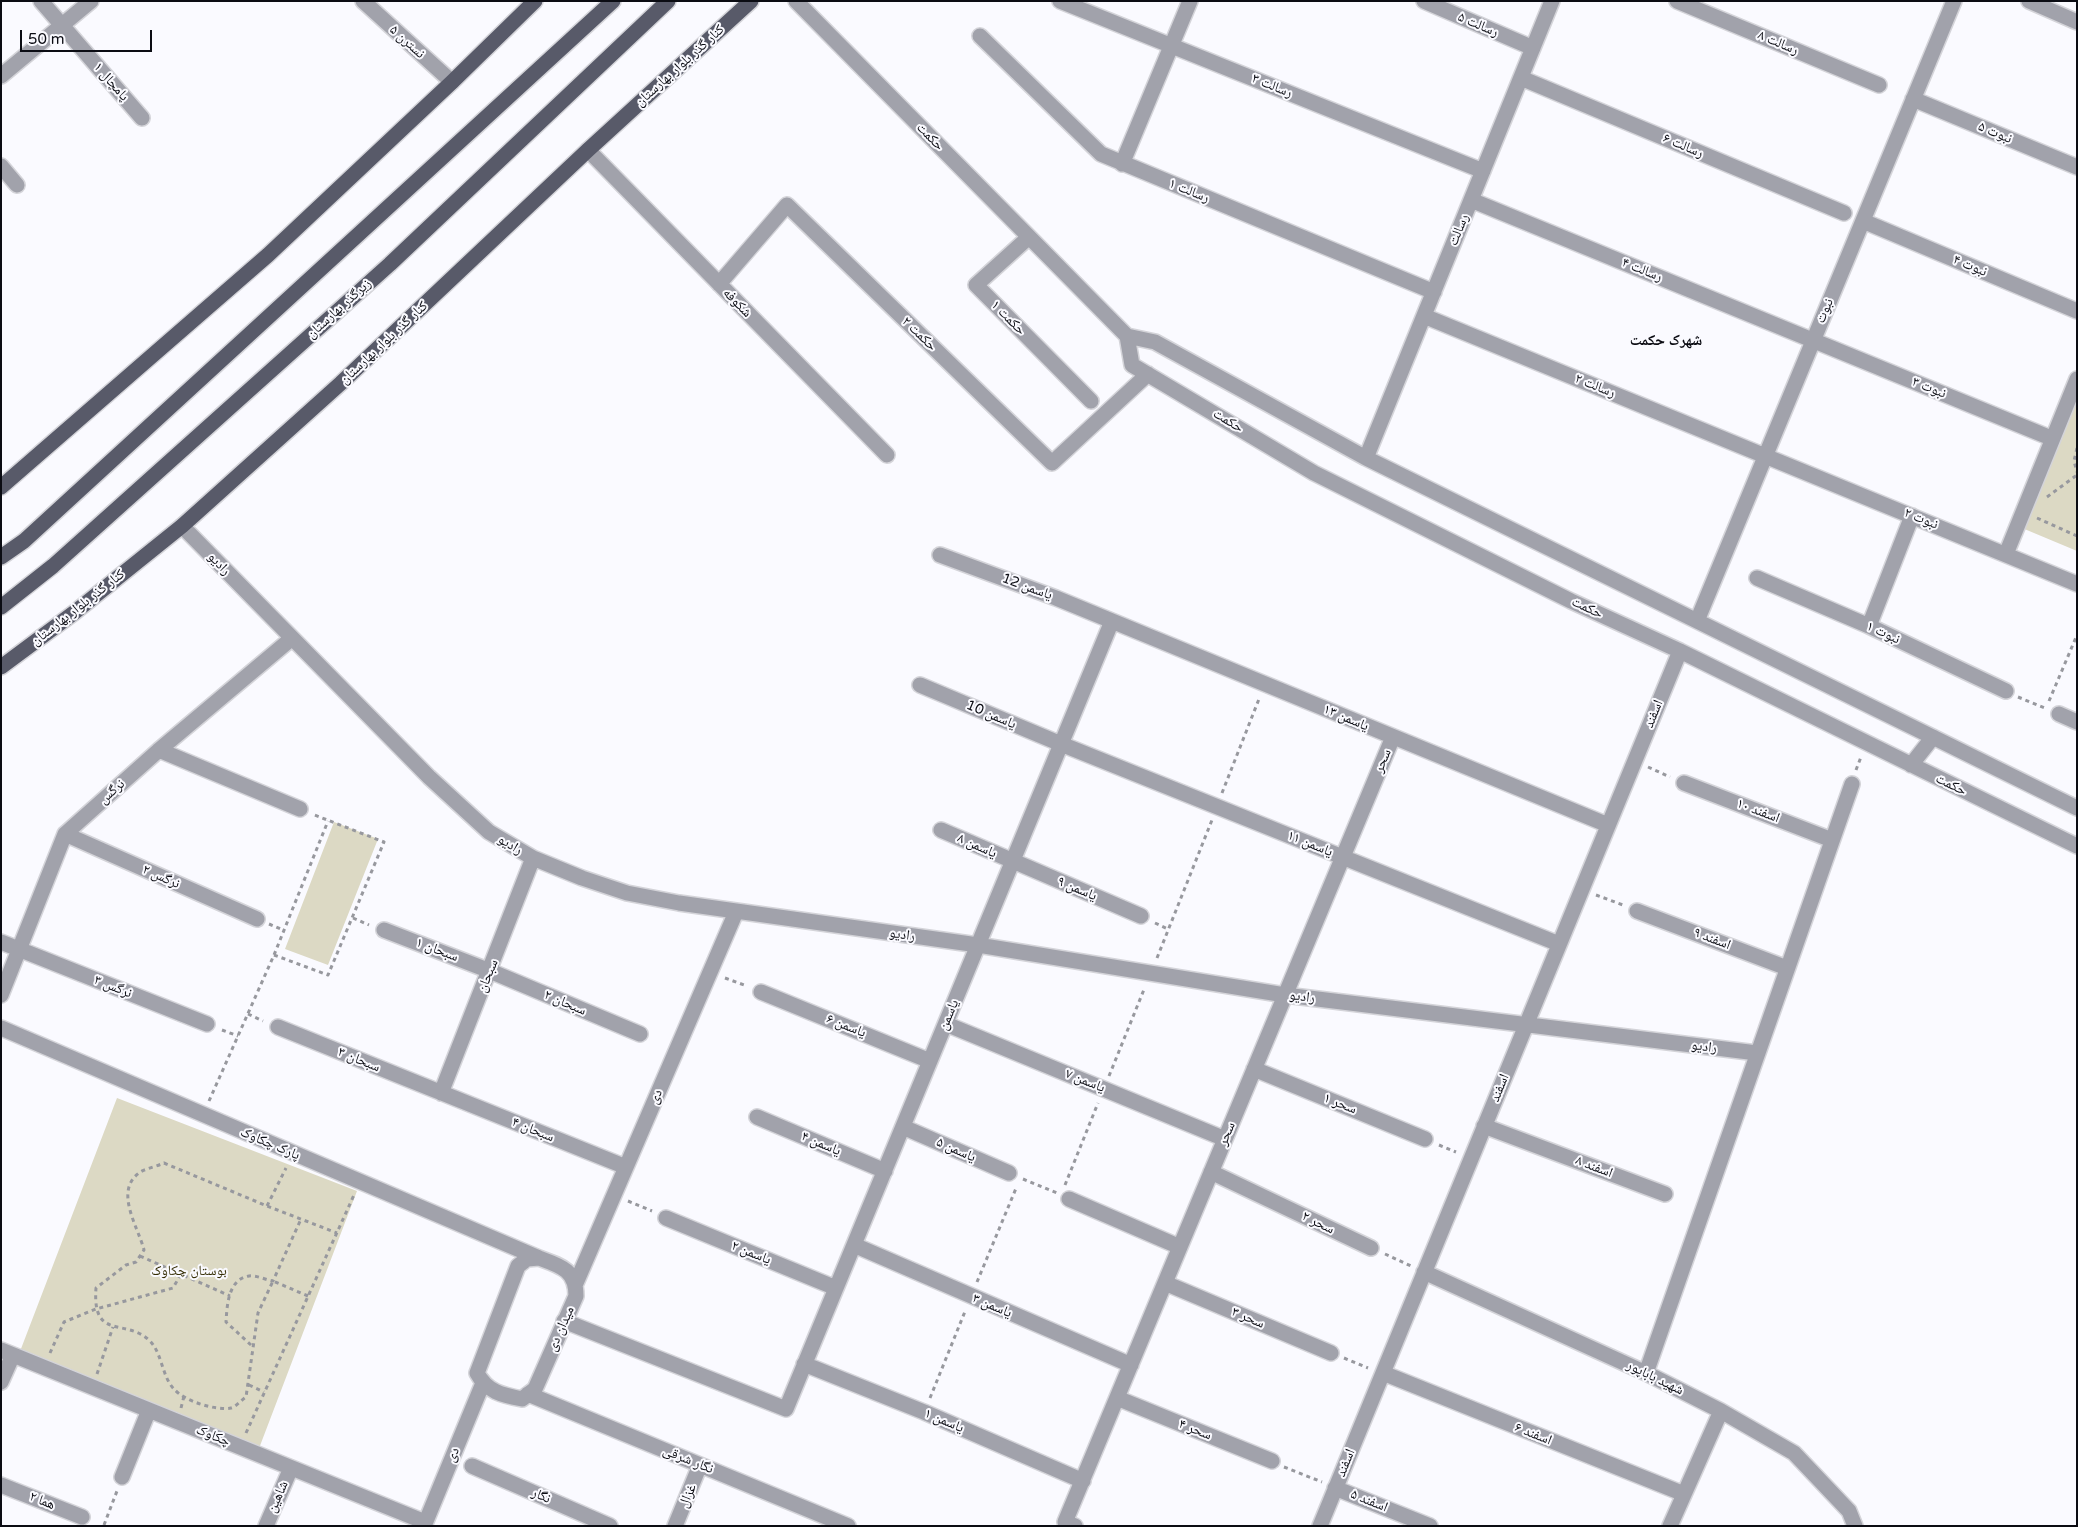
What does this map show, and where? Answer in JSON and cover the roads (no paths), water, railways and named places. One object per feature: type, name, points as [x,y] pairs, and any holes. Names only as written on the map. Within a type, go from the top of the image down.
[{"type":"main road","points":[[1,487],[268,255],[535,1]]},
{"type":"main road","points":[[1,558],[24,541],[613,1]]},
{"type":"main road","name":"زیرگذر بهارستان","points":[[1,606],[54,566],[390,264],[668,1]]},
{"type":"main road","name":"کنار گذر بلوار بهارستان","points":[[1,667],[75,612],[182,526],[341,383],[588,150],[751,1]]},
{"type":"street","name":"پامچال ۱","points":[[42,1],[142,118]]},
{"type":"street","points":[[1,76],[91,1]]},
{"type":"street","name":"نسترن ۵","points":[[363,1],[452,82]]},
{"type":"street","name":"حکمت","points":[[796,1],[1127,336],[1132,365],[1314,473],[1571,601],[1680,651],[2077,846]]},
{"type":"street","name":"رسالت ۳","points":[[1060,1],[1484,171]]},
{"type":"street","points":[[1122,164],[1190,1]]},
{"type":"street","name":"رسالت ۵","points":[[1424,1],[1533,48]]},
{"type":"street","name":"رسالت","points":[[1366,458],[1552,1]]},
{"type":"street","name":"رسالت ۸","points":[[1677,1],[1879,85]]},
{"type":"street","name":"نبوت","points":[[1697,621],[1954,1]]},
{"type":"street","points":[[2029,1],[2077,22]]},
{"type":"street","name":"رسالت ۱","points":[[980,36],[1101,154],[1434,292]]},
{"type":"street","name":"رسالت ۶","points":[[1521,78],[1844,213]]},
{"type":"street","name":"نبوت ۵","points":[[1913,99],[2077,167]]},
{"type":"street","name":"شکوفه","points":[[588,150],[886,455]]},
{"type":"street","points":[[1,166],[17,185]]},
{"type":"street","name":"رسالت ۴","points":[[1471,200],[1813,340]]},
{"type":"street","name":"حکمت ۲","points":[[719,284],[787,205],[1052,463],[1148,374]]},
{"type":"street","name":"نبوت ۴","points":[[1863,221],[2077,311]]},
{"type":"street","name":"حکمت ۱","points":[[1029,237],[976,286],[1091,402]]},
{"type":"street","name":"رسالت ۲","points":[[1424,316],[1765,456]]},
{"type":"street","points":[[1127,336],[1156,342],[1366,458],[2077,808]]},
{"type":"street","name":"نبوت ۳","points":[[1813,340],[2046,436]]},
{"type":"street","points":[[2006,554],[2077,379]]},
{"type":"street","name":"نبوت ۲","points":[[1765,456],[2077,584]]},
{"type":"street","points":[[1869,626],[1912,516]]},
{"type":"street","name":"رادیو","points":[[182,526],[429,777],[488,832],[533,858],[582,878],[627,893],[736,912],[978,945],[1285,995],[1757,1053]]},
{"type":"street","name":"یاسمن 12","points":[[940,556],[1056,598],[1112,621]]},
{"type":"street","name":"نبوت ۱","points":[[1758,578],[1869,626],[2006,691]]},
{"type":"street","name":"یاسمن ۱۳","points":[[1112,621],[1608,825]]},
{"type":"street","name":"یاسمن","points":[[564,1322],[786,1409],[1112,621]]},
{"type":"street","name":"نرگس","points":[[1,995],[65,834],[159,750],[291,638]]},
{"type":"street","name":"اسفند","points":[[1320,1526],[1680,651]]},
{"type":"street","name":"یاسمن 10","points":[[920,685],[1061,744]]},
{"type":"street","points":[[2053,711],[2077,722]]},
{"type":"street","name":"سحر","points":[[1074,1526],[1065,1522],[1393,737]]},
{"type":"street","points":[[1911,765],[1933,737]]},
{"type":"street","name":"یاسمن ۱۱","points":[[1061,744],[1559,944]]},
{"type":"street","points":[[159,750],[300,809]]},
{"type":"street","name":"اسفند ۱۰","points":[[1684,783],[1832,840]]},
{"type":"street","points":[[1646,1373],[1852,784]]},
{"type":"street","name":"یاسمن ۸","points":[[941,830],[1013,862]]},
{"type":"street","name":"نرگس ۲","points":[[65,834],[257,920]]},
{"type":"street","name":"سبحان","points":[[441,1093],[533,858]]},
{"type":"street","name":"یاسمن ۹","points":[[1013,862],[1141,916]]},
{"type":"street","name":"اسفند ۹","points":[[1637,911],[1787,968]]},
{"type":"street","name":"دی","points":[[576,1283],[736,912]]},
{"type":"street","name":"سبحان ۱","points":[[384,930],[490,971]]},
{"type":"street","name":"نرگس ۳","points":[[1,942],[207,1024]]},
{"type":"street","name":"سبحان ۲","points":[[490,971],[640,1034]]},
{"type":"street","name":"یاسمن ۶","points":[[761,992],[930,1061]]},
{"type":"street","name":"یاسمن ۷","points":[[946,1024],[1225,1139]]},
{"type":"street","name":"سبحان ۳","points":[[278,1027],[441,1093]]},
{"type":"street","name":"پارک چکاوک","points":[[1,1028],[539,1258]]},
{"type":"street","name":"سحر ۱","points":[[1254,1069],[1425,1140]]},
{"type":"street","name":"سبحان ۴","points":[[441,1093],[626,1167]]},
{"type":"street","name":"یاسمن ۴","points":[[756,1117],[885,1171]]},
{"type":"street","name":"اسفند ۸","points":[[1484,1126],[1665,1194]]},
{"type":"street","name":"یاسمن ۵","points":[[903,1127],[1009,1173]]},
{"type":"street","name":"سحر ۲","points":[[1212,1172],[1371,1248]]},
{"type":"street","points":[[1064,1197],[1180,1247]]},
{"type":"street","name":"یاسمن ۲","points":[[666,1218],[836,1288]]},
{"type":"street","name":"یاسمن ۳","points":[[854,1245],[1131,1365]]},
{"type":"street","points":[[528,1394],[522,1399],[495,1391],[483,1383],[477,1373],[518,1266],[527,1259],[539,1258],[555,1264],[568,1272],[576,1283]]},
{"type":"street","name":"شهید باباپور","points":[[1424,1272],[1646,1373],[1721,1411],[1794,1453],[1849,1511],[1855,1526]]},
{"type":"street","name":"میدان دی","points":[[528,1394],[535,1389],[576,1296],[576,1283]]},
{"type":"street","name":"سحر ۳","points":[[1165,1283],[1332,1353]]},
{"type":"street","points":[[1,1382],[7,1352]]},
{"type":"street","name":"چکاوک","points":[[7,1352],[424,1524]]},
{"type":"street","name":"یاسمن ۱","points":[[804,1364],[924,1412],[1082,1481]]},
{"type":"street","name":"اسفند ۶","points":[[1383,1373],[1684,1494]]},
{"type":"street","name":"دی","points":[[424,1524],[483,1383]]},
{"type":"street","name":"نگار شرقی","points":[[528,1394],[848,1526]]},
{"type":"street","name":"سحر ۴","points":[[1117,1398],[1272,1462]]},
{"type":"street","points":[[122,1477],[149,1410]]},
{"type":"street","points":[[1670,1526],[1721,1411]]},
{"type":"street","name":"غزال","points":[[675,1526],[700,1465]]},
{"type":"street","name":"نگار","points":[[472,1466],[610,1526]]},
{"type":"street","name":"شاهین","points":[[266,1526],[291,1468]]},
{"type":"street","name":"هما ۲","points":[[1,1485],[82,1517]]},
{"type":"street","name":"اسفند ۵","points":[[1336,1488],[1430,1526]]},
{"type":"district","name":"شهرک حکمت","points":[[1666,341]]},
{"type":"park label","name":"بوستان چکاوک","points":[[189,1271]]}]
